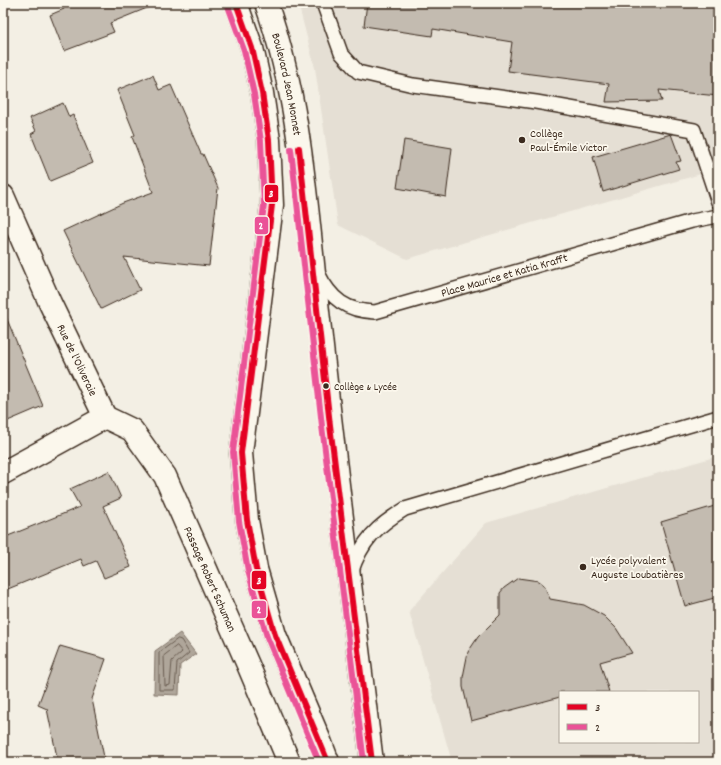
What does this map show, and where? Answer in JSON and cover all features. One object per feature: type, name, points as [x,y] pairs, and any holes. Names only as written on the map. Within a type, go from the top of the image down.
[{"type":"street","name":"Boulevard Jean Monnet","points":[[236,3],[252,48],[262,93],[269,140],[272,205],[241,452],[247,520],[256,569],[275,635],[328,762]]},
{"type":"street","name":"Boulevard Jean Monnet","points":[[266,3],[279,41],[298,136],[349,579],[372,762]]},
{"type":"street","name":"Rue de l'Oliveraie","points":[[3,196],[50,303],[105,417]]},
{"type":"street","points":[[3,473],[105,417]]},
{"type":"street","name":"Passage Robert Schuman","points":[[105,417],[132,430],[165,476],[249,667],[288,762]]},
{"type":"lane","points":[[323,3],[342,53],[358,72],[413,85],[536,102],[694,130],[718,202]]},
{"type":"lane","name":"Place Maurice et Katia Krafft","points":[[312,261],[323,283],[339,302],[358,311],[376,312],[692,221],[718,216]]},
{"type":"lane","points":[[349,579],[356,558],[368,539],[383,522],[405,509],[718,417]]},
{"type":"shaded area","name":"Collège Paul-Émile Victor","points":[[298,3],[718,3],[718,169],[407,259],[338,225],[315,68]]},
{"type":"shaded area","name":"Lycée polyvalent Auguste Loubatières","points":[[718,456],[718,762],[452,762],[409,611],[486,523]]},
{"type":"water","points":[[180,633],[196,654],[180,665],[179,695],[154,694],[155,651]]},
{"type":"building","points":[[62,3],[157,4],[110,23],[114,32],[64,51],[50,15],[64,9]]},
{"type":"building","points":[[367,3],[718,3],[718,96],[659,90],[662,101],[606,102],[609,84],[508,71],[512,42],[433,29],[432,36],[364,26]]},
{"type":"building","points":[[153,75],[159,90],[171,85],[201,154],[203,154],[218,188],[209,266],[124,257],[140,290],[101,309],[63,231],[123,203],[153,192],[132,137],[135,135],[117,90]]},
{"type":"building","points":[[63,103],[69,117],[73,115],[93,163],[50,181],[31,134],[36,131],[30,118]]},
{"type":"building","points":[[671,134],[681,161],[676,162],[679,169],[603,192],[593,157]]},
{"type":"building","points":[[404,140],[452,148],[446,197],[397,188]]},
{"type":"building","points":[[3,312],[43,406],[3,423]]},
{"type":"building","points":[[109,471],[121,498],[103,506],[131,567],[104,578],[96,561],[84,566],[81,559],[3,591],[3,538],[80,507],[70,489]]},
{"type":"building","points":[[718,505],[718,597],[685,606],[661,522]]},
{"type":"building","points":[[518,578],[539,581],[544,585],[550,599],[584,605],[604,616],[616,628],[632,653],[600,662],[609,691],[559,691],[559,697],[471,721],[463,687],[463,677],[468,652],[478,637],[500,615],[500,593],[504,588]]},
{"type":"building","points":[[60,646],[106,659],[92,699],[105,762],[58,762],[47,709],[38,705]]},
{"type":"transit line","name":"3","points":[[236,3],[252,48],[262,93],[269,140],[272,205],[241,453],[247,520],[256,569],[275,635],[328,762]]},
{"type":"transit line","name":"2","points":[[228,6],[244,50],[254,94],[261,141],[264,205],[233,452],[239,521],[248,571],[267,637],[319,762]]},
{"type":"transit line","name":"3","points":[[299,148],[330,425],[372,762]]},
{"type":"transit line","name":"2","points":[[291,149],[322,426],[364,762]]},
{"type":"place","name":"Collège Paul-Émile Victor","points":[[522,140]]},
{"type":"place","name":"Collège & Lycée","points":[[326,386]]},
{"type":"place","name":"Lycée polyvalent Auguste Loubatières","points":[[583,567]]}]
